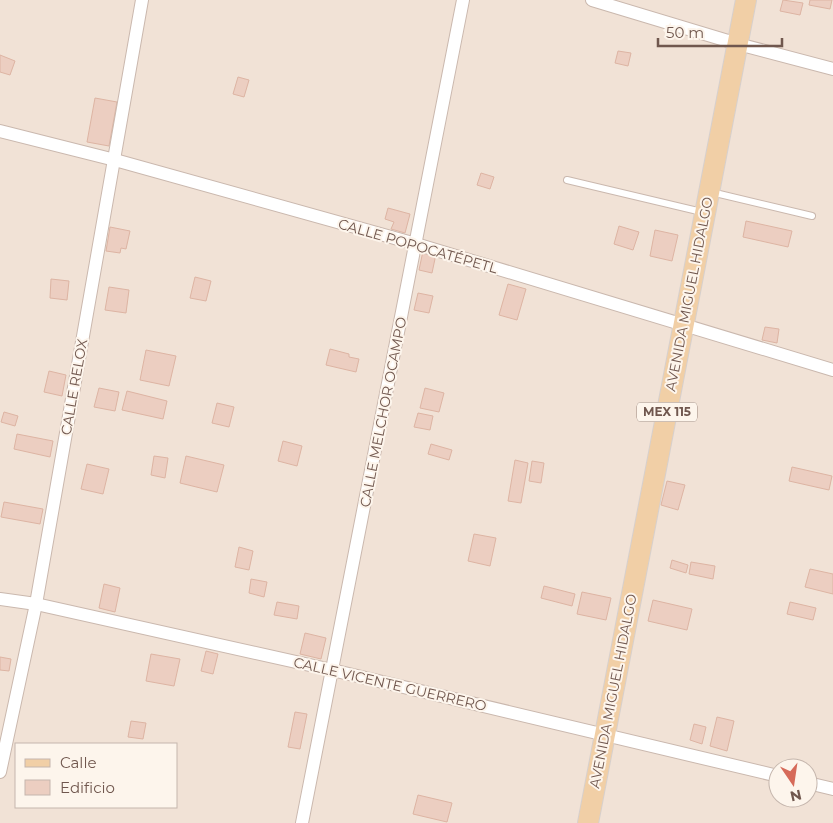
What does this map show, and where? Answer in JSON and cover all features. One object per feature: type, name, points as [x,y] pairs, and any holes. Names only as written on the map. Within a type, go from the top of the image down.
[{"type":"main road","name":"AVENIDA MIGUEL HIDALGO","points":[[588,823],[746,0]]},
{"type":"street","name":"CALLE RELOX","points":[[0,772],[36,604],[142,0]]},
{"type":"street","name":"CALLE MELCHOR OCAMPO","points":[[302,823],[463,0]]},
{"type":"street","points":[[592,0],[738,44],[833,69]]},
{"type":"street","name":"CALLE POPOCATÉPETL","points":[[0,132],[115,160],[416,244],[833,370]]},
{"type":"street","name":"CALLE VICENTE GUERRERO","points":[[0,598],[36,604],[332,670],[768,774]]},
{"type":"street","points":[[818,785],[833,789]]},
{"type":"lane","points":[[567,180],[705,212]]},
{"type":"lane","points":[[709,191],[812,216]]},
{"type":"shaded area","points":[[0,0],[833,0],[833,823],[0,823]]},
{"type":"building","points":[[783,0],[803,3],[800,15],[780,11]]},
{"type":"building","points":[[810,0],[832,0],[830,9],[809,5]]},
{"type":"building","points":[[618,51],[631,53],[628,66],[615,63]]},
{"type":"building","points":[[0,55],[15,61],[10,75],[0,72]]},
{"type":"building","points":[[238,77],[249,80],[244,97],[233,94]]},
{"type":"building","points":[[95,98],[117,102],[109,146],[87,142]]},
{"type":"building","points":[[481,173],[494,177],[490,189],[477,185]]},
{"type":"building","points":[[388,208],[410,214],[405,233],[391,229],[394,222],[385,219]]},
{"type":"building","points":[[746,221],[792,231],[788,247],[743,237]]},
{"type":"building","points":[[619,226],[639,232],[633,250],[614,244]]},
{"type":"building","points":[[110,227],[130,231],[126,249],[121,248],[120,253],[106,251]]},
{"type":"building","points":[[655,230],[678,235],[672,261],[650,256]]},
{"type":"building","points":[[423,251],[436,254],[432,273],[419,270]]},
{"type":"building","points":[[195,277],[211,281],[206,301],[190,298]]},
{"type":"building","points":[[51,279],[69,281],[67,300],[50,298]]},
{"type":"building","points":[[508,284],[526,289],[517,320],[499,315]]},
{"type":"building","points":[[109,287],[129,290],[126,313],[105,310]]},
{"type":"building","points":[[418,293],[433,296],[429,313],[414,310]]},
{"type":"building","points":[[765,327],[779,329],[777,343],[762,340]]},
{"type":"building","points":[[330,349],[359,359],[356,372],[326,365]]},
{"type":"building","points":[[146,350],[176,356],[169,386],[140,380]]},
{"type":"building","points":[[49,371],[66,375],[62,396],[44,392]]},
{"type":"building","points":[[99,388],[119,392],[115,411],[94,407]]},
{"type":"building","points":[[425,388],[444,393],[439,412],[420,408]]},
{"type":"building","points":[[127,391],[167,401],[163,419],[122,410]]},
{"type":"building","points":[[217,403],[234,407],[229,427],[212,423]]},
{"type":"building","points":[[4,412],[18,416],[15,426],[1,422]]},
{"type":"building","points":[[418,413],[433,416],[430,430],[414,427]]},
{"type":"building","points":[[17,434],[53,441],[50,457],[14,449]]},
{"type":"building","points":[[283,441],[302,446],[297,466],[278,461]]},
{"type":"building","points":[[431,444],[452,450],[449,460],[428,454]]},
{"type":"building","points":[[154,456],[168,458],[165,478],[151,475]]},
{"type":"building","points":[[186,456],[224,465],[217,492],[180,483]]},
{"type":"building","points":[[515,460],[528,463],[521,503],[508,501]]},
{"type":"building","points":[[532,461],[544,463],[541,483],[529,481]]},
{"type":"building","points":[[87,464],[109,469],[103,494],[81,489]]},
{"type":"building","points":[[792,467],[832,476],[829,490],[789,481]]},
{"type":"building","points":[[667,481],[685,485],[678,510],[661,505]]},
{"type":"building","points":[[4,502],[43,509],[40,524],[1,517]]},
{"type":"building","points":[[474,534],[496,538],[490,566],[468,561]]},
{"type":"building","points":[[239,547],[253,551],[249,570],[235,567]]},
{"type":"building","points":[[672,560],[688,565],[686,573],[670,568]]},
{"type":"building","points":[[691,562],[715,566],[713,579],[689,574]]},
{"type":"building","points":[[810,569],[833,574],[833,594],[805,587]]},
{"type":"building","points":[[251,579],[267,582],[264,597],[249,593]]},
{"type":"building","points":[[104,584],[120,588],[115,612],[99,608]]},
{"type":"building","points":[[544,586],[575,594],[572,606],[541,598]]},
{"type":"building","points":[[582,592],[611,598],[606,620],[577,614]]},
{"type":"building","points":[[653,600],[692,609],[687,630],[648,621]]},
{"type":"building","points":[[277,602],[299,606],[297,619],[274,615]]},
{"type":"building","points":[[790,602],[816,608],[813,620],[787,614]]},
{"type":"building","points":[[305,633],[326,638],[321,659],[300,654]]},
{"type":"building","points":[[206,651],[218,654],[213,674],[201,671]]},
{"type":"building","points":[[151,654],[180,659],[174,686],[146,681]]},
{"type":"building","points":[[0,657],[11,659],[9,671],[0,670]]},
{"type":"building","points":[[295,712],[307,714],[300,749],[288,747]]},
{"type":"building","points":[[717,717],[734,721],[727,751],[710,746]]},
{"type":"building","points":[[131,721],[146,723],[143,739],[128,737]]},
{"type":"building","points":[[694,724],[706,727],[702,744],[690,740]]},
{"type":"building","points":[[418,795],[452,803],[447,822],[413,814]]}]
